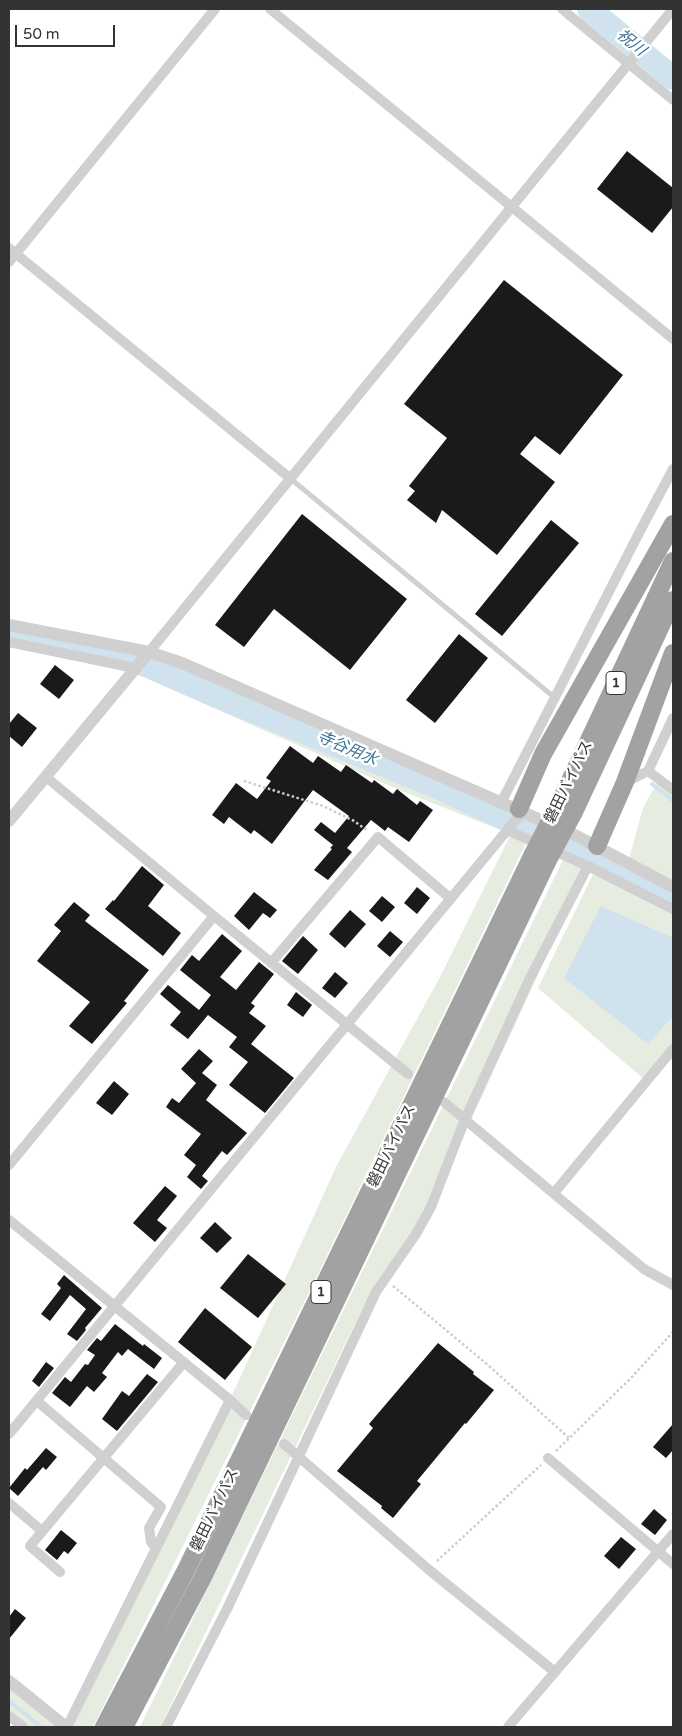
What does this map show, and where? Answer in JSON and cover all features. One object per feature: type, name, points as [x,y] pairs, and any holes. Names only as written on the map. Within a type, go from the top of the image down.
[{"type":"highway","points":[[520,813],[530,779],[543,754],[673,524]]},
{"type":"highway","name":"磐田バイパス","points":[[566,808],[673,562]]},
{"type":"highway","name":"磐田バイパス","points":[[104,1727],[186,1570],[541,857],[673,600]]},
{"type":"highway","points":[[597,846],[625,782],[673,653]]},
{"type":"highway","name":"磐田バイパス","points":[[124,1727],[202,1579],[541,857]]},
{"type":"street","points":[[215,9],[11,255],[291,478]]},
{"type":"street","points":[[270,9],[673,339]]},
{"type":"street","points":[[562,9],[673,100]]},
{"type":"street","points":[[9,822],[673,9]]},
{"type":"street","points":[[502,801],[673,469]]},
{"type":"street","points":[[9,625],[141,662]]},
{"type":"street","points":[[9,642],[141,662],[182,663],[502,801],[520,813],[573,834],[673,887]]},
{"type":"street","points":[[625,782],[648,771],[673,718]]},
{"type":"street","points":[[648,771],[673,790]]},
{"type":"street","points":[[46,777],[408,1074]]},
{"type":"street","points":[[9,1434],[520,813]]},
{"type":"street","points":[[508,828],[673,909]]},
{"type":"street","points":[[272,963],[378,838],[450,898]]},
{"type":"street","points":[[166,1727],[227,1608],[376,1292],[416,1234],[431,1207],[465,1119],[530,978],[588,866]]},
{"type":"street","points":[[9,1165],[214,916]]},
{"type":"street","points":[[554,1193],[673,1049]]},
{"type":"street","points":[[444,1102],[644,1269],[673,1285]]},
{"type":"street","points":[[9,1220],[184,1362],[246,1415]]},
{"type":"street","points":[[60,1572],[30,1546],[184,1362]]},
{"type":"street","points":[[9,1681],[67,1727],[230,1400]]},
{"type":"street","points":[[36,1401],[161,1506],[149,1528],[151,1542],[156,1548]]},
{"type":"street","points":[[284,1444],[428,1569],[555,1672]]},
{"type":"street","points":[[548,1458],[673,1564]]},
{"type":"street","points":[[9,1503],[42,1531]]},
{"type":"street","points":[[508,1727],[673,1534]]},
{"type":"street","points":[[9,1716],[23,1727]]},
{"type":"lane","points":[[291,478],[555,698]]},
{"type":"path","points":[[244,781],[323,806],[354,821],[378,838]]},
{"type":"path","points":[[385,1280],[488,1365],[569,1438]]},
{"type":"path","points":[[428,1569],[569,1438],[631,1378],[673,1332]]},
{"type":"shaded area","points":[[9,625],[149,652],[502,801],[493,827],[397,789],[132,672],[9,642]]},
{"type":"shaded area","points":[[659,779],[673,791],[673,887],[628,863],[643,808]]},
{"type":"shaded area","points":[[512,832],[528,839],[319,1272],[93,1727],[74,1727],[70,1722],[230,1400],[337,1165],[439,979]]},
{"type":"shaded area","points":[[565,856],[588,866],[431,1207],[400,1258],[364,1305],[160,1727],[140,1727]]},
{"type":"shaded area","points":[[595,870],[673,913],[673,1049],[647,1082],[538,988]]},
{"type":"shaded area","points":[[9,1681],[66,1727],[24,1727],[9,1714]]},
{"type":"water","points":[[601,906],[673,938],[673,1016],[648,1044],[564,978]]},
{"type":"building","points":[[627,151],[673,188],[673,207],[652,233],[597,189]]},
{"type":"building","points":[[504,280],[623,375],[560,455],[535,436],[520,454],[555,482],[497,555],[442,510],[436,523],[407,500],[415,491],[409,486],[447,438],[404,404]]},
{"type":"building","points":[[302,514],[407,599],[350,670],[274,609],[244,647],[215,625]]},
{"type":"building","points":[[551,520],[579,543],[502,636],[475,614]]},
{"type":"building","points":[[459,634],[488,658],[435,723],[406,700]]},
{"type":"building","points":[[55,665],[74,680],[59,699],[40,684]]},
{"type":"building","points":[[18,713],[37,728],[22,747],[9,736],[9,724]]},
{"type":"building","points":[[290,746],[313,763],[318,756],[341,772],[346,765],[372,783],[374,780],[393,794],[397,789],[417,805],[420,801],[433,810],[409,842],[388,827],[385,831],[371,820],[347,848],[352,852],[328,880],[314,870],[332,849],[330,848],[333,845],[314,830],[321,822],[335,833],[349,816],[313,790],[272,844],[254,830],[251,834],[229,817],[224,824],[212,815],[236,783],[257,799],[271,781],[266,778]]},
{"type":"building","points":[[142,866],[164,885],[148,906],[181,933],[163,956],[105,909],[114,901]]},
{"type":"building","points":[[417,887],[430,898],[417,914],[404,903]]},
{"type":"building","points":[[254,892],[277,910],[270,918],[263,913],[249,930],[234,916]]},
{"type":"building","points":[[382,896],[395,907],[382,922],[369,911]]},
{"type":"building","points":[[74,902],[90,915],[85,921],[149,970],[124,1001],[127,1003],[92,1044],[69,1026],[90,1002],[37,961],[61,931],[54,925]]},
{"type":"building","points":[[350,910],[366,924],[345,948],[329,934]]},
{"type":"building","points":[[390,931],[403,942],[390,957],[377,946]]},
{"type":"building","points":[[222,934],[242,951],[220,977],[236,990],[259,962],[274,974],[251,1003],[255,1006],[249,1013],[266,1026],[251,1044],[294,1078],[265,1113],[229,1085],[248,1062],[229,1047],[237,1037],[208,1015],[188,1039],[170,1025],[181,1012],[160,994],[168,985],[199,1010],[211,995],[180,970],[192,955],[199,961]]},
{"type":"building","points":[[303,936],[318,950],[298,974],[282,961]]},
{"type":"building","points":[[335,972],[348,983],[335,998],[322,988]]},
{"type":"building","points":[[296,992],[312,1005],[303,1017],[287,1005]]},
{"type":"building","points":[[199,1049],[213,1061],[202,1073],[217,1085],[206,1100],[247,1133],[227,1155],[222,1151],[202,1176],[208,1181],[201,1189],[187,1177],[196,1165],[184,1155],[201,1134],[166,1107],[172,1098],[179,1103],[196,1083],[181,1069]]},
{"type":"building","points":[[114,1081],[129,1094],[112,1115],[96,1103]]},
{"type":"building","points":[[165,1186],[177,1196],[157,1220],[167,1228],[155,1242],[133,1223]]},
{"type":"building","points":[[215,1222],[232,1238],[217,1253],[200,1238]]},
{"type":"building","points":[[248,1254],[286,1284],[258,1318],[220,1288]]},
{"type":"building","points":[[64,1275],[102,1308],[77,1341],[67,1334],[86,1309],[70,1295],[50,1321],[41,1314],[61,1288],[57,1284]]},
{"type":"building","points":[[205,1308],[252,1347],[225,1380],[178,1342]]},
{"type":"building","points":[[115,1324],[162,1358],[154,1369],[128,1349],[122,1356],[118,1352],[102,1373],[107,1377],[94,1392],[87,1386],[70,1407],[52,1393],[65,1377],[71,1382],[85,1364],[88,1365],[95,1355],[87,1350],[97,1338],[101,1341]]},
{"type":"building","points":[[438,1343],[494,1390],[417,1481],[421,1484],[393,1518],[381,1508],[382,1506],[337,1471],[373,1428],[369,1424]]},
{"type":"building","points":[[46,1362],[54,1368],[39,1387],[32,1381]]},
{"type":"building","points":[[147,1374],[158,1382],[117,1431],[102,1419],[122,1391],[129,1396]]},
{"type":"building","points":[[673,1424],[673,1450],[666,1458],[653,1447]]},
{"type":"building","points":[[46,1448],[57,1457],[46,1470],[43,1467],[18,1496],[9,1488],[25,1468],[27,1470]]},
{"type":"building","points":[[654,1509],[667,1520],[655,1535],[641,1524]]},
{"type":"building","points":[[61,1530],[77,1543],[68,1554],[64,1551],[57,1560],[45,1550]]},
{"type":"building","points":[[621,1537],[636,1549],[619,1569],[604,1556]]},
{"type":"building","points":[[15,1609],[26,1618],[9,1639],[9,1617]]},
{"type":"waterway","name":"祝川","points":[[589,9],[673,78]]},
{"type":"waterway","name":"寺谷用水","points":[[9,634],[130,660],[149,666],[442,789],[673,899]]},
{"type":"waterway","points":[[652,784],[673,801]]},
{"type":"waterway","points":[[9,1701],[41,1727]]}]
